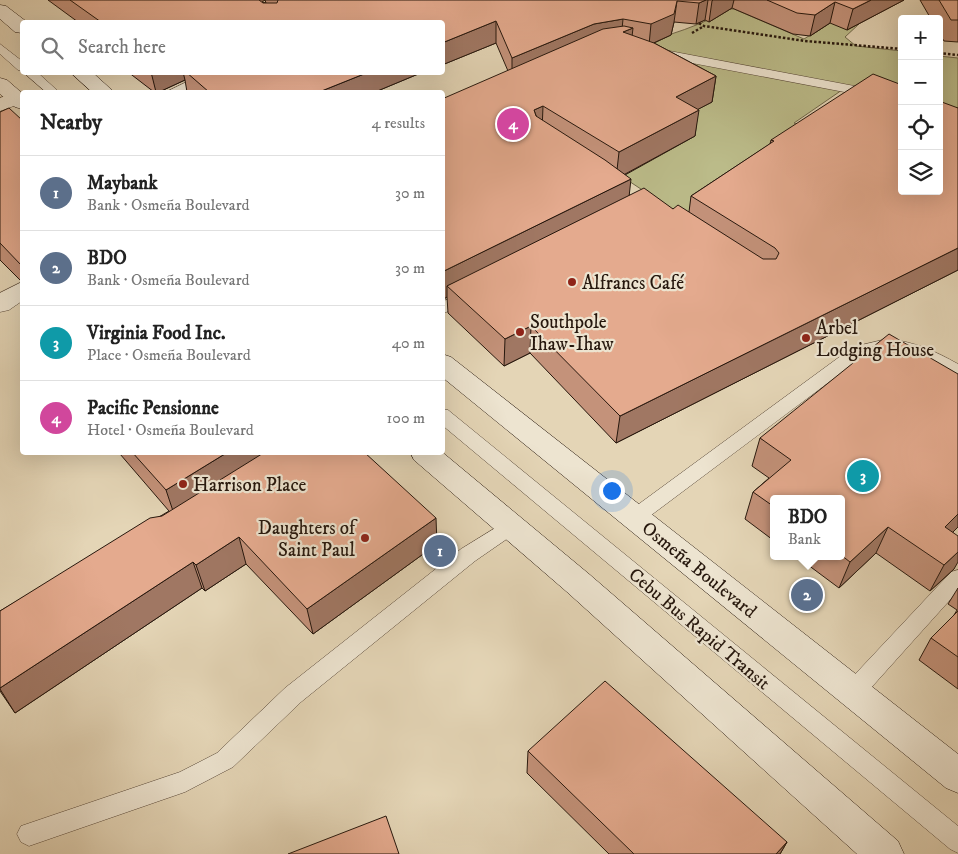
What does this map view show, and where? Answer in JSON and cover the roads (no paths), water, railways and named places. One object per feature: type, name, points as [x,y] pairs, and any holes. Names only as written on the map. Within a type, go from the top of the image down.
[{"type":"main road","points":[[0,10],[20,26]]},
{"type":"main road","points":[[82,75],[101,90]]},
{"type":"main road","points":[[0,84],[13,102]]},
{"type":"main road","points":[[0,304],[20,291]]},
{"type":"main road","name":"Osmeña Boulevard","points":[[445,365],[958,776]]},
{"type":"main road","points":[[427,455],[578,583],[871,850]]},
{"type":"lane","points":[[0,48],[20,65]]},
{"type":"lane","points":[[645,51],[898,99]]},
{"type":"lane","points":[[33,75],[51,90]]},
{"type":"lane","points":[[177,90],[212,75]]},
{"type":"lane","points":[[445,308],[478,291]]},
{"type":"lane","points":[[635,517],[858,351],[873,346],[889,344],[910,346],[958,372]]},
{"type":"lane","name":"Cebu Bus Rapid Transit","points":[[445,417],[958,841]]},
{"type":"lane","points":[[29,834],[186,781],[225,760],[293,695],[468,555],[510,527]]},
{"type":"lane","points":[[853,692],[958,578]]},
{"type":"place","name":"Pacific Pensionne","points":[[513,124]]},
{"type":"place","name":"Alfrancs Café","points":[[572,282]]},
{"type":"place","name":"Southpole Ihaw-Ihaw","points":[[520,332]]},
{"type":"place","name":"Arbel Lodging House","points":[[806,338]]},
{"type":"place","name":"Virginia Food Inc.","points":[[863,476]]},
{"type":"place","name":"Harrison Place","points":[[183,484]]},
{"type":"place","name":"Daughters of Saint Paul","points":[[365,538]]},
{"type":"place","name":"Maybank","points":[[440,551]]},
{"type":"place","name":"BDO","points":[[807,595]]}]
